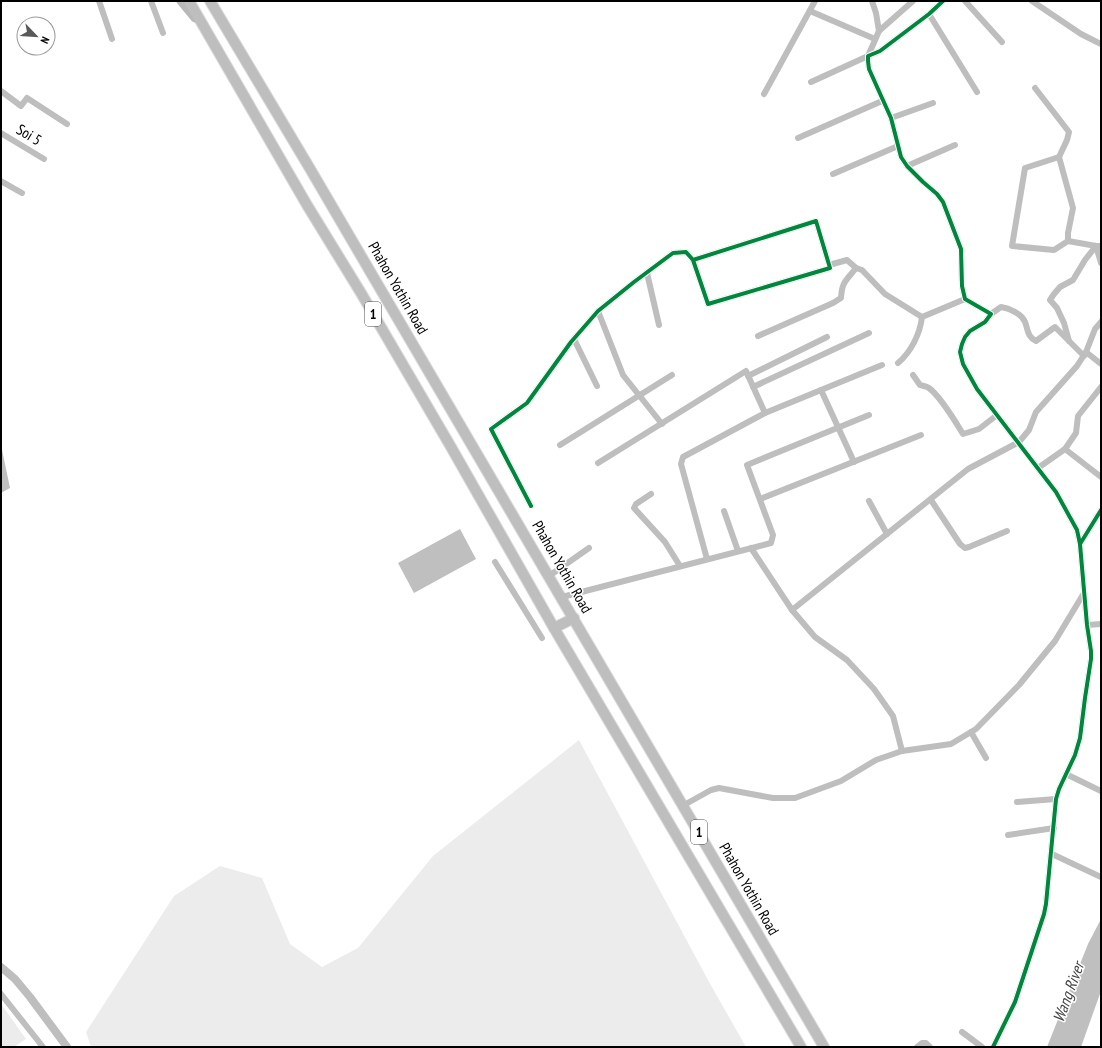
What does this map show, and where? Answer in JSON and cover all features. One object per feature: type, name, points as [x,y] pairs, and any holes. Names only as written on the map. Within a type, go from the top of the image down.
[{"type":"highway","name":"1","points":[[189,1],[554,628],[801,1047]]},
{"type":"highway","name":"Phahon Yothin Road","points":[[210,1],[574,618],[824,1047]]},
{"type":"highway","points":[[554,628],[574,618]]},
{"type":"main road","name":"1","points":[[181,1],[208,32]]},
{"type":"street","points":[[99,1],[112,40]]},
{"type":"street","points":[[151,1],[163,33]]},
{"type":"street","points":[[764,94],[815,1]]},
{"type":"street","points":[[872,1],[879,31]]},
{"type":"street","points":[[913,1],[879,31],[868,56],[869,69],[882,101],[891,118],[901,157],[907,166],[937,194],[943,202],[961,249],[962,286],[965,300],[991,314]]},
{"type":"street","points":[[811,82],[880,50],[929,14],[943,1]]},
{"type":"street","points":[[966,1],[1002,42]]},
{"type":"street","points":[[1032,1],[1081,34],[1101,44]]},
{"type":"street","points":[[810,11],[875,39]]},
{"type":"street","points":[[929,14],[977,92]]},
{"type":"street","points":[[1035,88],[1069,132],[1059,157],[1072,208],[1068,241]]},
{"type":"street","points":[[1,91],[21,106],[27,98],[67,124]]},
{"type":"street","points":[[798,138],[882,101]]},
{"type":"street","points":[[891,118],[933,103]]},
{"type":"street","name":"Soi 5","points":[[1,133],[44,159]]},
{"type":"street","points":[[907,166],[955,145]]},
{"type":"street","points":[[833,174],[898,146]]},
{"type":"street","points":[[1059,157],[1025,168],[1012,246],[1054,250],[1068,241],[1098,246]]},
{"type":"street","points":[[1,180],[22,193]]},
{"type":"street","points":[[531,506],[490,429],[527,403],[574,339],[598,311],[673,254],[686,252],[693,260],[708,304],[830,268],[816,221],[693,260]]},
{"type":"street","points":[[1098,246],[1101,263]]},
{"type":"street","points":[[1069,341],[1064,323],[1057,308],[1050,300],[1060,287],[1073,280],[1085,260],[1098,246]]},
{"type":"street","points":[[829,265],[847,260],[856,268],[862,270],[885,294],[922,317]]},
{"type":"street","points":[[758,336],[842,298],[843,283],[856,268]]},
{"type":"street","points":[[647,273],[659,325]]},
{"type":"street","points":[[922,317],[965,300]]},
{"type":"street","points":[[993,1047],[1015,1002],[1039,931],[1046,904],[1052,854],[1056,799],[1078,746],[1082,732],[1091,651],[1087,625],[1080,544],[1077,530],[1056,492],[978,389],[963,364],[960,352],[962,344],[970,331],[984,322],[999,308],[1003,307],[1017,314],[1023,319],[1028,334],[1032,339],[1036,341],[1054,327],[1085,354],[1101,364]]},
{"type":"street","points":[[598,311],[623,375],[662,424]]},
{"type":"street","points":[[898,364],[907,354],[919,331],[922,317]]},
{"type":"street","points":[[792,610],[968,469],[1019,442],[1029,430],[1036,412],[1077,366],[1085,354],[1095,329],[1101,322]]},
{"type":"street","points":[[753,387],[869,333]]},
{"type":"street","points":[[748,376],[827,336]]},
{"type":"street","points":[[574,339],[597,386]]},
{"type":"street","points":[[706,559],[681,464],[681,460],[685,455],[765,413],[882,365]]},
{"type":"street","points":[[598,463],[746,371],[765,413]]},
{"type":"street","points":[[913,375],[920,385],[927,387],[933,392],[963,434],[979,430],[997,415]]},
{"type":"street","points":[[560,445],[672,376]]},
{"type":"street","points":[[1038,468],[1065,448],[1076,433],[1078,416],[1101,387]]},
{"type":"street","points":[[821,390],[837,428],[854,462]]},
{"type":"street","points":[[562,598],[771,543],[773,535],[747,465],[868,414]]},
{"type":"street","points":[[760,500],[921,435]]},
{"type":"street","points":[[1065,448],[1101,477]]},
{"type":"street","points":[[651,494],[636,504],[634,508],[665,542],[680,566]]},
{"type":"street","points":[[931,500],[960,544],[965,548],[1007,531]]},
{"type":"street","points":[[869,501],[887,534]]},
{"type":"street","points":[[724,510],[738,551]]},
{"type":"street","points":[[1080,544],[1101,510]]},
{"type":"street","points":[[549,576],[589,548]]},
{"type":"street","points":[[751,548],[792,610],[816,637],[848,660],[874,689],[893,716],[902,751]]},
{"type":"street","points":[[495,562],[542,638]]},
{"type":"street","points":[[684,806],[710,790],[719,788],[773,798],[795,798],[841,781],[876,760],[902,751],[951,744],[976,729],[1019,685],[1055,641],[1084,593]]},
{"type":"street","points":[[1087,625],[1101,624]]},
{"type":"street","points":[[971,732],[986,758]]},
{"type":"street","points":[[1066,774],[1101,791]]},
{"type":"street","points":[[1017,802],[1056,799]]},
{"type":"street","points":[[1008,835],[1054,828]]},
{"type":"street","points":[[1052,854],[1101,877]]},
{"type":"street","points":[[1,967],[15,979],[25,991],[48,1019],[67,1047]]},
{"type":"street","points":[[962,1032],[982,1047]]},
{"type":"street","points":[[917,1047],[922,1043],[926,1043],[930,1047]]},
{"type":"shaded area","points":[[1,445],[10,488],[1,493]]},
{"type":"shaded area","points":[[460,529],[476,559],[414,593],[398,563]]},
{"type":"shaded area","points":[[579,740],[708,980],[746,1047],[91,1047],[86,1032],[174,896],[220,866],[262,878],[290,944],[322,967],[358,948],[433,856]]},
{"type":"shaded area","points":[[1101,919],[1101,991],[1081,1047],[1047,1047],[1088,944]]},
{"type":"shaded area","points":[[1,1004],[26,1039],[14,1047],[1,1047]]},
{"type":"waterway","points":[[1,994],[43,1047]]},
{"type":"cycle path","points":[[943,1],[929,14],[880,51],[868,56],[869,69],[891,118],[901,157],[907,166],[937,194],[943,202],[961,249],[962,286],[965,299],[991,314],[985,322],[970,331],[965,337],[960,352],[963,364],[977,389],[1056,492],[1077,530],[1080,544]]},
{"type":"cycle path","points":[[531,506],[491,429],[527,403],[571,342],[598,311],[634,282],[673,253],[686,252],[693,260],[708,304],[830,268],[816,221],[693,260]]},
{"type":"cycle path","points":[[993,1047],[1015,1002],[1044,914],[1056,799],[1059,789],[1075,755],[1080,738],[1091,659],[1080,544],[1101,510]]},
{"type":"water label","name":"Wang River","points":[[1068,992]]}]
